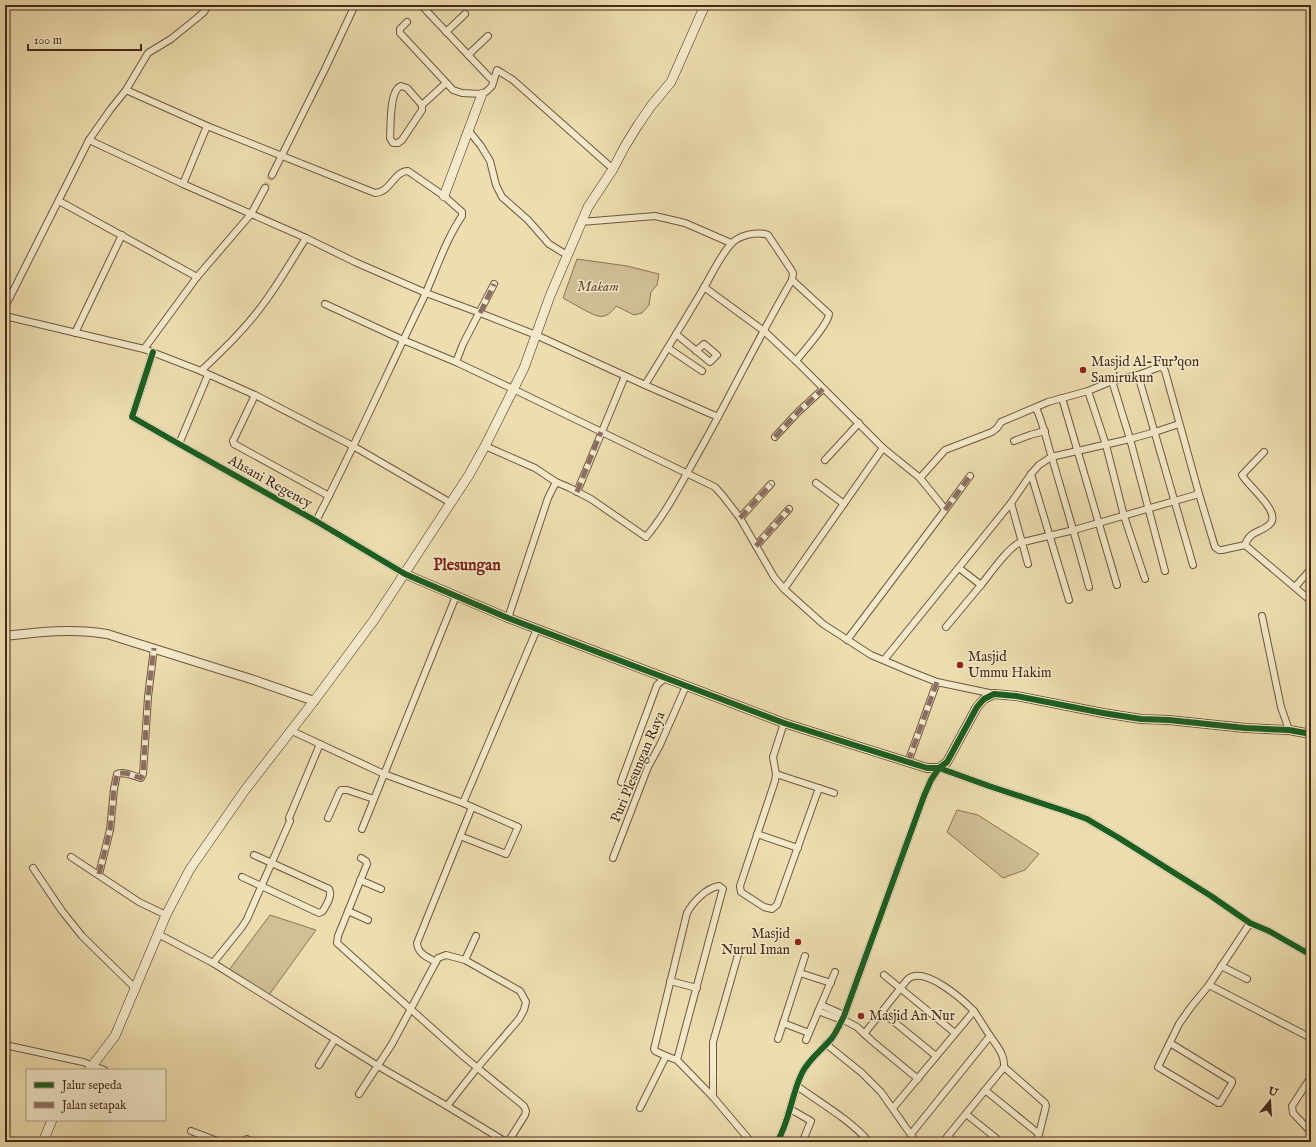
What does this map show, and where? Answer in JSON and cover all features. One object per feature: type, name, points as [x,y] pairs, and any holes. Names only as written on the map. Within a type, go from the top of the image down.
[{"type":"main road","points":[[90,1068],[115,1036],[166,915],[200,855],[245,790],[292,731],[374,620],[469,475],[524,368],[567,255],[588,207],[651,106],[671,82],[705,5]]},
{"type":"main road","points":[[444,196],[482,94]]},
{"type":"main road","points":[[43,1142],[52,1121]]},
{"type":"street","points":[[5,307],[89,140],[126,90],[148,53],[171,39],[204,12],[208,5]]},
{"type":"street","points":[[272,175],[355,5]]},
{"type":"street","points":[[425,6],[446,32],[493,80]]},
{"type":"street","points":[[446,32],[465,14]]},
{"type":"street","points":[[407,22],[400,29],[400,33],[446,83],[458,92],[482,94],[492,86],[497,70],[513,80],[613,169]]},
{"type":"street","points":[[468,55],[488,36]]},
{"type":"street","points":[[422,105],[407,88],[401,86],[397,88],[394,94],[390,138],[393,143],[398,143],[402,140],[422,110],[422,105],[446,83]]},
{"type":"street","points":[[126,90],[207,126],[375,193],[384,191],[402,171],[408,170],[444,196],[462,212],[462,216],[441,256],[426,293],[316,521]]},
{"type":"street","points":[[183,184],[207,126]]},
{"type":"street","points":[[469,131],[481,146],[490,161],[496,185],[502,197],[528,220],[549,244],[567,255]]},
{"type":"street","points":[[89,140],[183,184],[306,238],[355,262],[426,293],[480,312],[536,335],[718,417]]},
{"type":"street","points":[[144,349],[198,277],[251,214],[265,188]]},
{"type":"street","points":[[58,200],[198,277]]},
{"type":"street","points":[[581,222],[655,216],[685,223],[731,243]]},
{"type":"street","points":[[485,446],[535,468],[556,482],[591,499],[646,537],[660,520],[687,473],[792,280],[790,268],[768,235],[760,232],[745,235],[731,243],[645,385]]},
{"type":"street","points":[[75,333],[122,235]]},
{"type":"street","points":[[201,371],[228,344],[263,304],[278,284],[306,238]]},
{"type":"street","points":[[792,280],[829,314],[829,317],[824,325],[796,361]]},
{"type":"street","points":[[456,362],[463,344],[494,284]]},
{"type":"street","points":[[704,287],[764,331],[883,448],[920,478],[945,510]]},
{"type":"street","points":[[325,304],[513,388],[715,487],[724,496],[740,518],[774,577],[784,589],[823,624],[871,655],[937,682],[994,694],[1016,696],[1140,719],[1169,720],[1245,728],[1289,730],[1311,734]]},
{"type":"street","points":[[5,316],[144,349],[201,371],[255,395],[353,446],[451,503]]},
{"type":"street","points":[[676,334],[696,351]]},
{"type":"street","points":[[668,348],[702,371]]},
{"type":"street","name":"Ahsani Regency","points":[[153,352],[132,416],[213,464],[316,521],[405,574]]},
{"type":"street","points":[[920,478],[945,450],[992,432],[1001,422],[1048,402],[1160,367],[1164,369],[1199,494],[1217,549],[1222,550],[1245,545]]},
{"type":"street","points":[[179,444],[208,375]]},
{"type":"street","points":[[1138,375],[1193,565]]},
{"type":"street","points":[[577,492],[625,376]]},
{"type":"street","points":[[1112,381],[1130,439],[1165,571]]},
{"type":"street","points":[[775,437],[823,388]]},
{"type":"street","points":[[1088,390],[1106,445],[1124,516],[1145,579]]},
{"type":"street","name":"Ahsani Regency","points":[[255,395],[235,436],[234,441],[236,445],[329,496]]},
{"type":"street","points":[[1062,398],[1117,585]]},
{"type":"street","points":[[1036,408],[1045,431],[1090,587]]},
{"type":"street","points":[[825,460],[859,423]]},
{"type":"street","points":[[884,660],[1011,503],[1039,465],[1052,457],[1130,439],[1180,424]]},
{"type":"street","points":[[1014,442],[1030,435],[1045,431]]},
{"type":"street","points":[[784,589],[883,448]]},
{"type":"street","points":[[1245,545],[1248,538],[1253,533],[1270,524],[1272,519],[1271,510],[1242,475],[1264,452]]},
{"type":"street","points":[[1031,474],[1069,600]]},
{"type":"street","points":[[847,640],[970,476]]},
{"type":"street","points":[[508,618],[548,498],[556,482]]},
{"type":"street","points":[[816,483],[844,504]]},
{"type":"street","points":[[740,518],[771,484]]},
{"type":"street","points":[[946,627],[1014,546],[1023,542],[1074,530],[1199,494]]},
{"type":"street","points":[[1011,503],[1028,564]]},
{"type":"street","points":[[756,546],[789,509]]},
{"type":"street","points":[[1245,545],[1311,601]]},
{"type":"street","points":[[959,568],[980,586]]},
{"type":"street","points":[[1295,586],[1311,569]]},
{"type":"street","points":[[405,574],[508,618],[784,723],[927,768],[939,768],[1087,819],[1211,896],[1250,923],[1269,931],[1311,955]]},
{"type":"street","points":[[362,829],[456,596]]},
{"type":"street","points":[[1262,616],[1281,707],[1289,730]]},
{"type":"street","points":[[463,803],[537,628]]},
{"type":"street","points":[[5,636],[55,631],[94,632],[154,648],[314,701]]},
{"type":"street","points":[[99,874],[110,830],[117,774],[124,772],[140,778],[143,774],[154,648]]},
{"type":"street","points":[[621,782],[657,685],[665,678]]},
{"type":"street","points":[[908,762],[937,682]]},
{"type":"street","name":"Puri Plesungan Raya","points":[[613,858],[652,758],[660,745],[686,686]]},
{"type":"street","points":[[777,1142],[797,1086],[807,1065],[826,1044],[843,1018],[931,780],[939,768],[950,758],[977,707],[984,699],[994,694]]},
{"type":"street","points":[[784,723],[773,757],[776,774],[773,787],[740,886],[741,892],[764,907],[772,909],[777,905],[819,788]]},
{"type":"street","points":[[292,731],[384,774],[463,803],[518,827],[506,854],[460,836]]},
{"type":"street","points":[[213,963],[242,927],[251,911],[320,744]]},
{"type":"street","points":[[776,774],[834,793]]},
{"type":"street","points":[[328,818],[341,790],[347,790],[374,799]]},
{"type":"street","points":[[436,962],[421,952],[417,943],[472,807]]},
{"type":"street","points":[[757,834],[798,848]]},
{"type":"street","points":[[242,877],[322,913],[330,895],[329,889],[254,855]]},
{"type":"street","points":[[71,857],[99,874],[139,902],[166,915]]},
{"type":"street","points":[[158,934],[213,963],[378,1066],[507,1142],[525,1115],[526,1111],[524,1106],[477,1068],[410,1010],[337,943],[337,939],[367,863],[362,858]]},
{"type":"street","points":[[34,868],[62,911],[82,936],[135,988]]},
{"type":"street","points":[[360,880],[381,889]]},
{"type":"street","points":[[677,1060],[723,889],[719,886],[705,893],[690,907],[687,913],[654,1046],[655,1051],[677,1060],[713,1097],[751,1142]]},
{"type":"street","points":[[348,911],[368,920]]},
{"type":"street","points":[[1170,1043],[1230,1079],[1232,1083],[1221,1101],[1218,1103],[1158,1067],[1179,1024],[1190,1007],[1209,985],[1250,923]]},
{"type":"street","points":[[465,960],[476,936]]},
{"type":"street","points":[[713,1097],[713,1042],[738,954]]},
{"type":"street","points":[[359,1094],[392,1044],[438,958],[446,955],[465,960],[520,991],[526,1002],[519,1019],[447,1106]]},
{"type":"street","points":[[778,1039],[805,956]]},
{"type":"street","points":[[1222,966],[1247,979]]},
{"type":"street","points":[[806,1040],[835,972]]},
{"type":"street","points":[[800,973],[831,984]]},
{"type":"street","points":[[884,975],[955,1033]]},
{"type":"street","points":[[864,1034],[900,988],[911,977],[918,977],[939,982],[974,1011],[1002,1055],[1004,1059],[1004,1067],[943,1142]]},
{"type":"street","points":[[670,981],[697,988]]},
{"type":"street","points":[[1209,985],[1311,1038]]},
{"type":"street","points":[[820,1008],[843,1018],[857,1027],[872,1042],[918,1079]]},
{"type":"street","points":[[893,1108],[974,1011]]},
{"type":"street","points":[[882,1012],[936,1056]]},
{"type":"street","points":[[784,1023],[809,1033]]},
{"type":"street","points":[[911,1134],[990,1036]]},
{"type":"street","points":[[319,1065],[335,1039]]},
{"type":"street","points":[[826,1044],[866,1077],[881,1092],[916,1142]]},
{"type":"street","points":[[5,1045],[83,1062],[90,1068]]},
{"type":"street","points":[[640,1108],[666,1056]]},
{"type":"street","points":[[1004,1067],[1045,1103],[1046,1106],[1037,1142]]},
{"type":"street","points":[[1311,1077],[1292,1106],[1293,1113],[1311,1132]]},
{"type":"street","points":[[797,1086],[862,1133],[869,1142]]},
{"type":"street","points":[[985,1090],[1039,1134]]},
{"type":"street","points":[[790,1109],[811,1121],[804,1138]]},
{"type":"street","points":[[966,1114],[1001,1142]]},
{"type":"street","points":[[191,1131],[220,1142]]},
{"type":"street","points":[[948,1136],[955,1142]]},
{"type":"green space","name":"Makam","points":[[577,259],[627,266],[659,274],[657,285],[651,292],[649,305],[642,313],[634,315],[616,306],[608,314],[598,316],[563,298]]},
{"type":"green space","points":[[957,810],[978,815],[1039,854],[1025,870],[1003,878],[947,832]]},
{"type":"green space","points":[[270,915],[316,930],[269,995],[229,970]]},
{"type":"tunnel","points":[[265,188],[272,175]]},
{"type":"marked path","points":[[480,313],[494,284]]},
{"type":"marked path","points":[[775,437],[797,413],[823,389]]},
{"type":"marked path","points":[[577,492],[601,432]]},
{"type":"marked path","points":[[945,510],[970,476]]},
{"type":"marked path","points":[[740,518],[771,484]]},
{"type":"marked path","points":[[756,546],[789,509]]},
{"type":"marked path","points":[[99,874],[110,830],[117,774],[126,773],[141,778],[143,774],[148,697],[154,648]]},
{"type":"marked path","points":[[908,762],[937,682]]},
{"type":"cycle path","points":[[153,352],[132,417],[316,521],[405,574],[508,618],[784,723],[927,768],[939,768],[947,762],[977,707],[984,699],[994,694],[1016,696],[1141,719],[1169,720],[1245,728],[1289,730],[1311,734]]},
{"type":"cycle path","points":[[777,1142],[785,1125],[795,1090],[802,1073],[812,1059],[832,1038],[844,1016],[924,796],[931,780],[939,768],[1087,819],[1211,896],[1250,923],[1269,931],[1311,955]]},
{"type":"place","name":"Masjid Al-Fur'qon Samirukun","points":[[1083,370]]},
{"type":"place","name":"Masjid Ummu Hakim","points":[[960,665]]},
{"type":"place","name":"Masjid Nurul Iman","points":[[798,942]]},
{"type":"place","name":"Masjid An Nur","points":[[861,1016]]},
{"type":"district","name":"Plesungan","points":[[467,566]]}]
